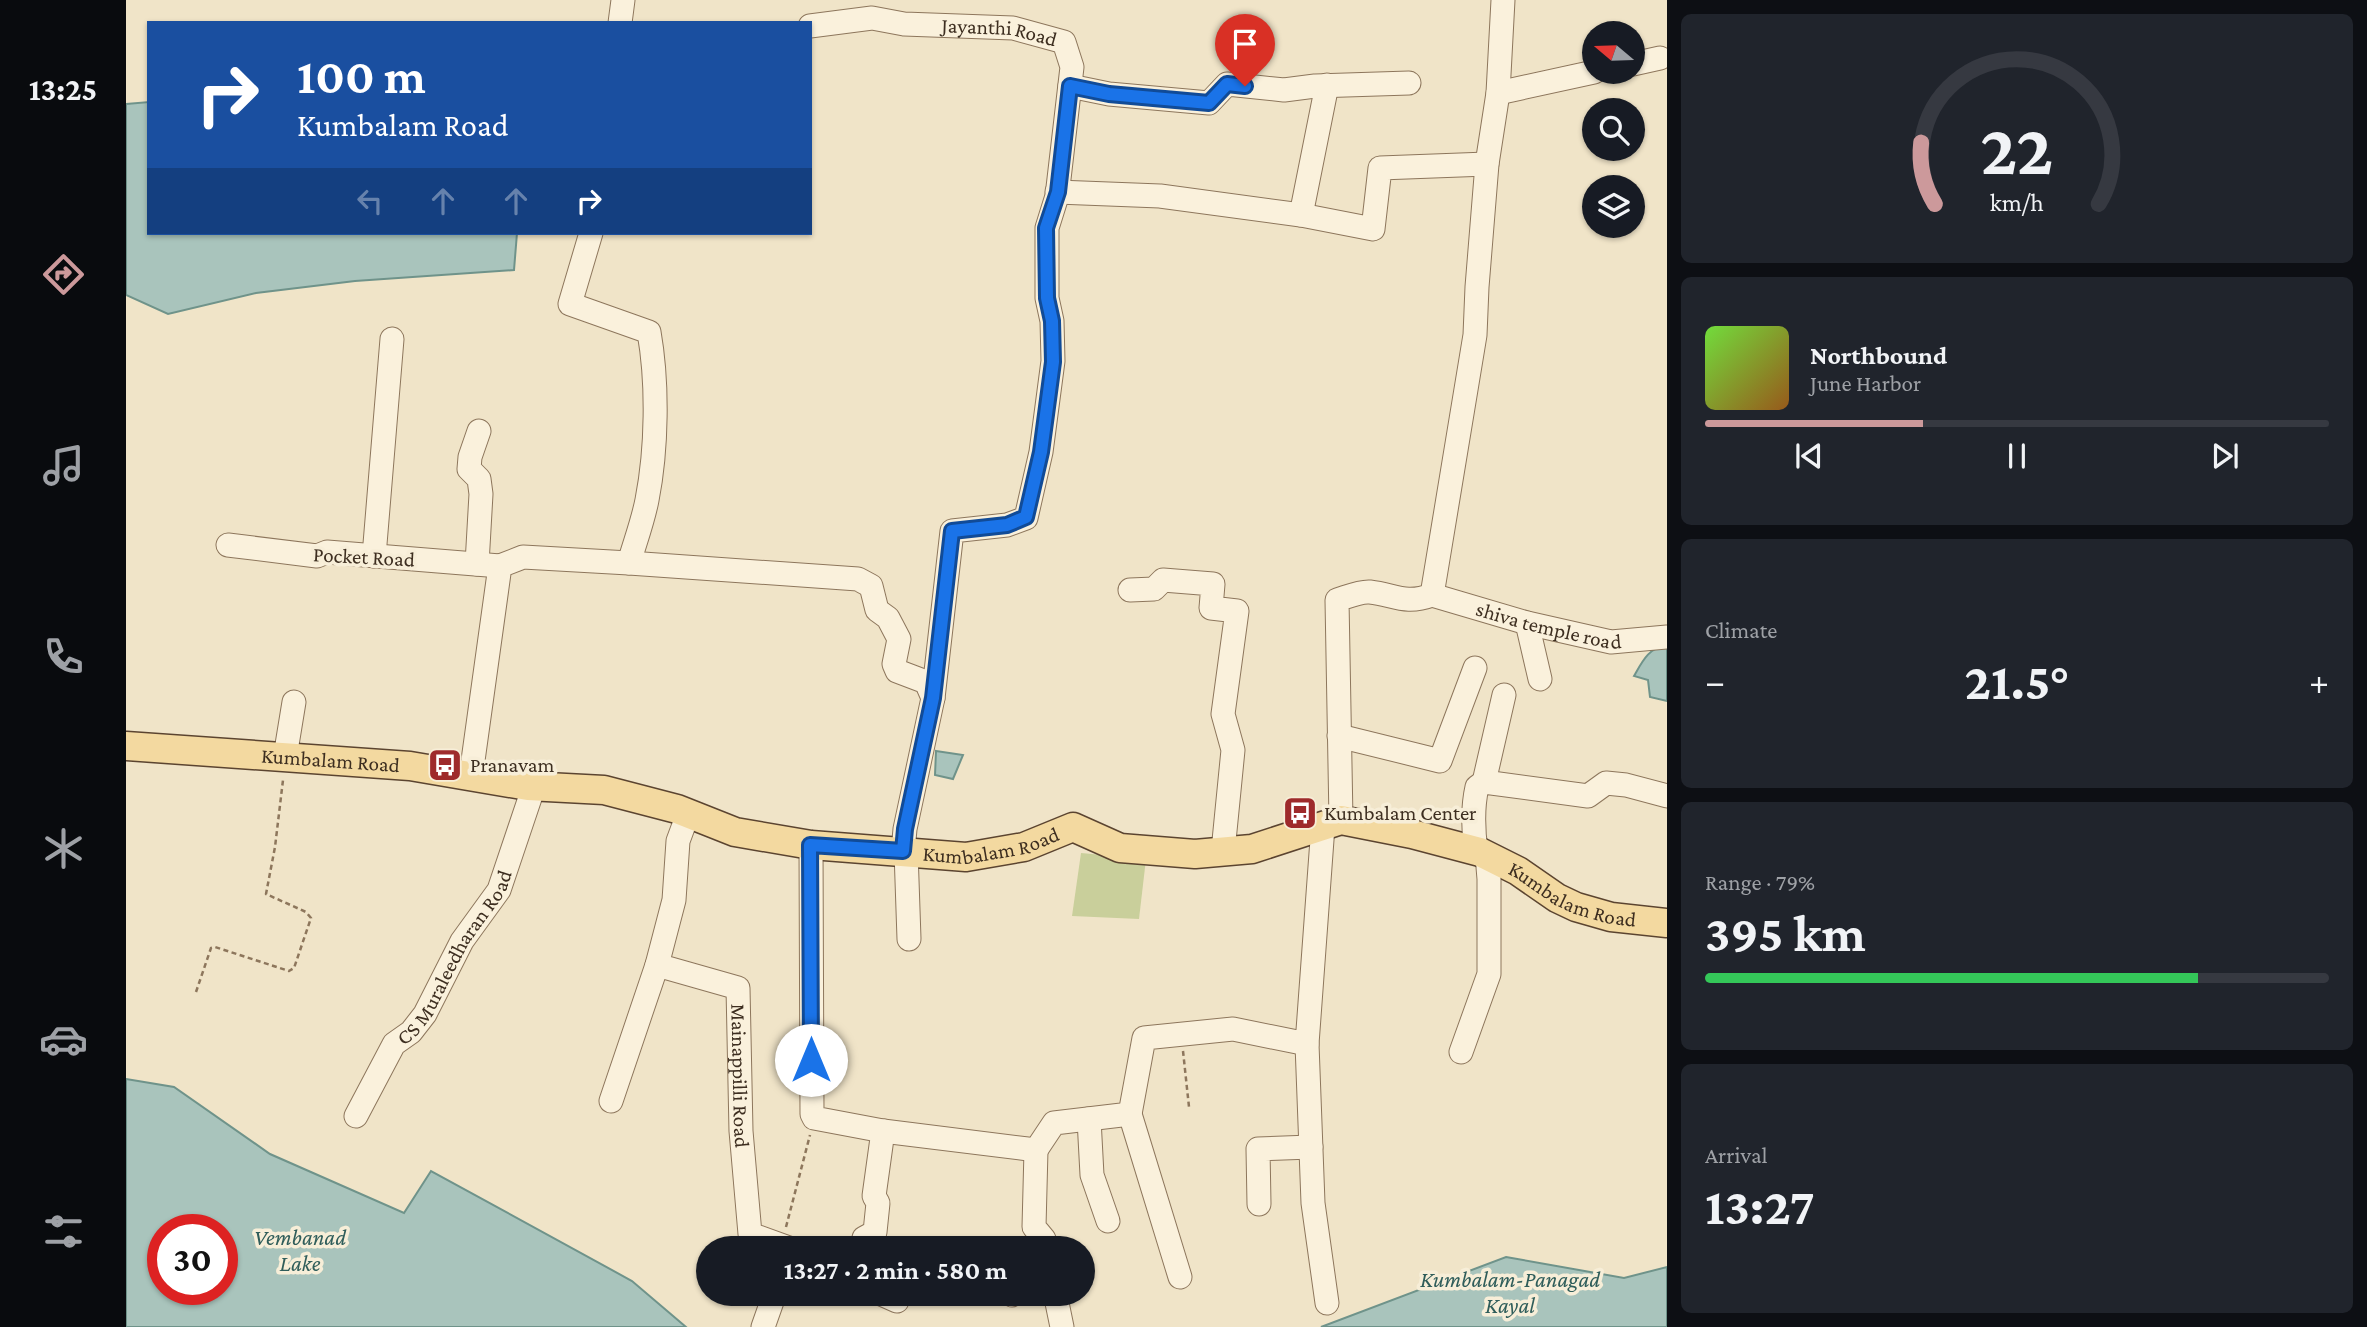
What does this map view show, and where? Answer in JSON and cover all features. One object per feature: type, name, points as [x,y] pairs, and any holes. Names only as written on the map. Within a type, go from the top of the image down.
[{"type":"main road","name":"Kumbalam Road","points":[[126,746],[410,766],[534,786],[604,790],[677,809],[735,832],[810,845],[966,857],[1024,847],[1073,827],[1120,848],[1195,854],[1252,849],[1332,823],[1481,853],[1518,871],[1557,898],[1576,907],[1611,917],[1667,923]]},
{"type":"street","points":[[620,21],[623,0]]},
{"type":"street","points":[[1327,1303],[1313,1203],[1307,1044],[1339,736],[1337,600],[1368,592],[1402,601],[1432,595],[1475,335],[1486,164],[1497,93],[1503,0]]},
{"type":"street","name":"Jayanthi Road","points":[[812,26],[872,18],[904,24],[1013,28],[1064,42],[1072,67],[1058,192],[1046,228],[1047,298],[1052,321],[1053,362],[1041,452],[1026,517],[1007,525],[952,531],[933,698],[905,829],[909,939]]},
{"type":"street","points":[[1645,61],[1660,58]]},
{"type":"street","points":[[1497,93],[1582,75]]},
{"type":"street","points":[[1070,86],[1109,94],[1209,103],[1227,84],[1284,90],[1327,85],[1409,83]]},
{"type":"street","points":[[1301,215],[1327,85]]},
{"type":"street","points":[[1058,192],[1160,196],[1301,215],[1373,229],[1380,168],[1486,164]]},
{"type":"street","points":[[590,235],[570,304],[649,332],[653,354],[652,451],[647,500],[629,563]]},
{"type":"street","points":[[374,556],[392,339]]},
{"type":"street","points":[[471,775],[489,565],[479,479],[470,468],[470,457],[479,431]]},
{"type":"street","name":"Pocket Road","points":[[229,545],[317,556],[327,552],[489,565],[523,557],[858,579],[871,586],[877,610],[888,618],[900,639],[894,664],[897,671],[926,681],[933,698]]},
{"type":"street","points":[[1130,590],[1154,589],[1163,580],[1213,584],[1211,608],[1237,611],[1223,713],[1233,750],[1223,851]]},
{"type":"street","name":"shiva temple road","points":[[1432,595],[1527,623],[1612,642],[1667,637]]},
{"type":"street","points":[[1527,623],[1540,679]]},
{"type":"street","points":[[1339,736],[1440,761],[1475,668]]},
{"type":"street","points":[[1461,1052],[1489,974],[1489,880],[1472,821],[1476,788],[1483,782],[1504,695]]},
{"type":"street","points":[[285,757],[294,702]]},
{"type":"street","points":[[1483,782],[1588,796],[1606,783],[1626,785],[1667,796]]},
{"type":"street","name":"CS Muraleedharan Road","points":[[356,1116],[394,1044],[411,1031],[425,1014],[462,941],[499,890],[534,786]]},
{"type":"street","points":[[611,1101],[657,965],[674,900],[678,841],[688,814]]},
{"type":"street","points":[[810,845],[814,1118],[883,1131],[1036,1150]]},
{"type":"street","name":"Mainappilli Road","points":[[657,965],[738,988],[741,1131],[750,1234],[756,1236]]},
{"type":"street","points":[[1180,1277],[1130,1114],[1144,1038],[1233,1029],[1307,1044]]},
{"type":"street","points":[[1042,1236],[1034,1227],[1036,1150],[1054,1123],[1130,1114]]},
{"type":"street","points":[[1089,1119],[1092,1175],[1108,1221]]},
{"type":"street","points":[[868,1236],[875,1232],[878,1203],[874,1196],[883,1131]]},
{"type":"street","points":[[1259,1204],[1258,1149],[1311,1147]]},
{"type":"street","points":[[764,1327],[771,1306]]},
{"type":"street","points":[[1058,1306],[1062,1327]]},
{"type":"path","points":[[196,992],[211,948],[215,947],[289,971],[294,968],[311,918],[306,912],[266,894],[275,847],[285,757]]},
{"type":"path","points":[[1181,1034],[1189,1107]]},
{"type":"path","points":[[788,1236],[814,1118]]},
{"type":"green space","points":[[1081,853],[1146,859],[1139,919],[1072,916]]},
{"type":"water","points":[[147,102],[147,235],[517,235],[514,270],[355,281],[256,293],[168,314],[126,295],[126,104]]},
{"type":"water","points":[[1667,645],[1667,701],[1650,697],[1648,680],[1634,676],[1651,652]]},
{"type":"water","points":[[936,751],[963,755],[953,779],[935,775]]},
{"type":"water","name":"Vembanad Lake","points":[[126,1079],[174,1087],[270,1154],[404,1213],[431,1171],[632,1281],[686,1327],[126,1327]]},
{"type":"water","name":"Kumbalam-Panagad Kayal","points":[[1506,1257],[1624,1278],[1667,1267],[1667,1327],[1321,1327]]},
{"type":"place","name":"Pranavam","points":[[445,765]]},
{"type":"place","name":"Kumbalam Center","points":[[1300,813]]},
{"type":"route","points":[[811,1060],[810,845],[903,851],[905,829],[933,698],[952,531],[1007,525],[1026,517],[1041,452],[1053,362],[1052,321],[1047,298],[1046,228],[1058,192],[1070,86],[1109,94],[1209,103],[1227,84],[1245,86]]}]
